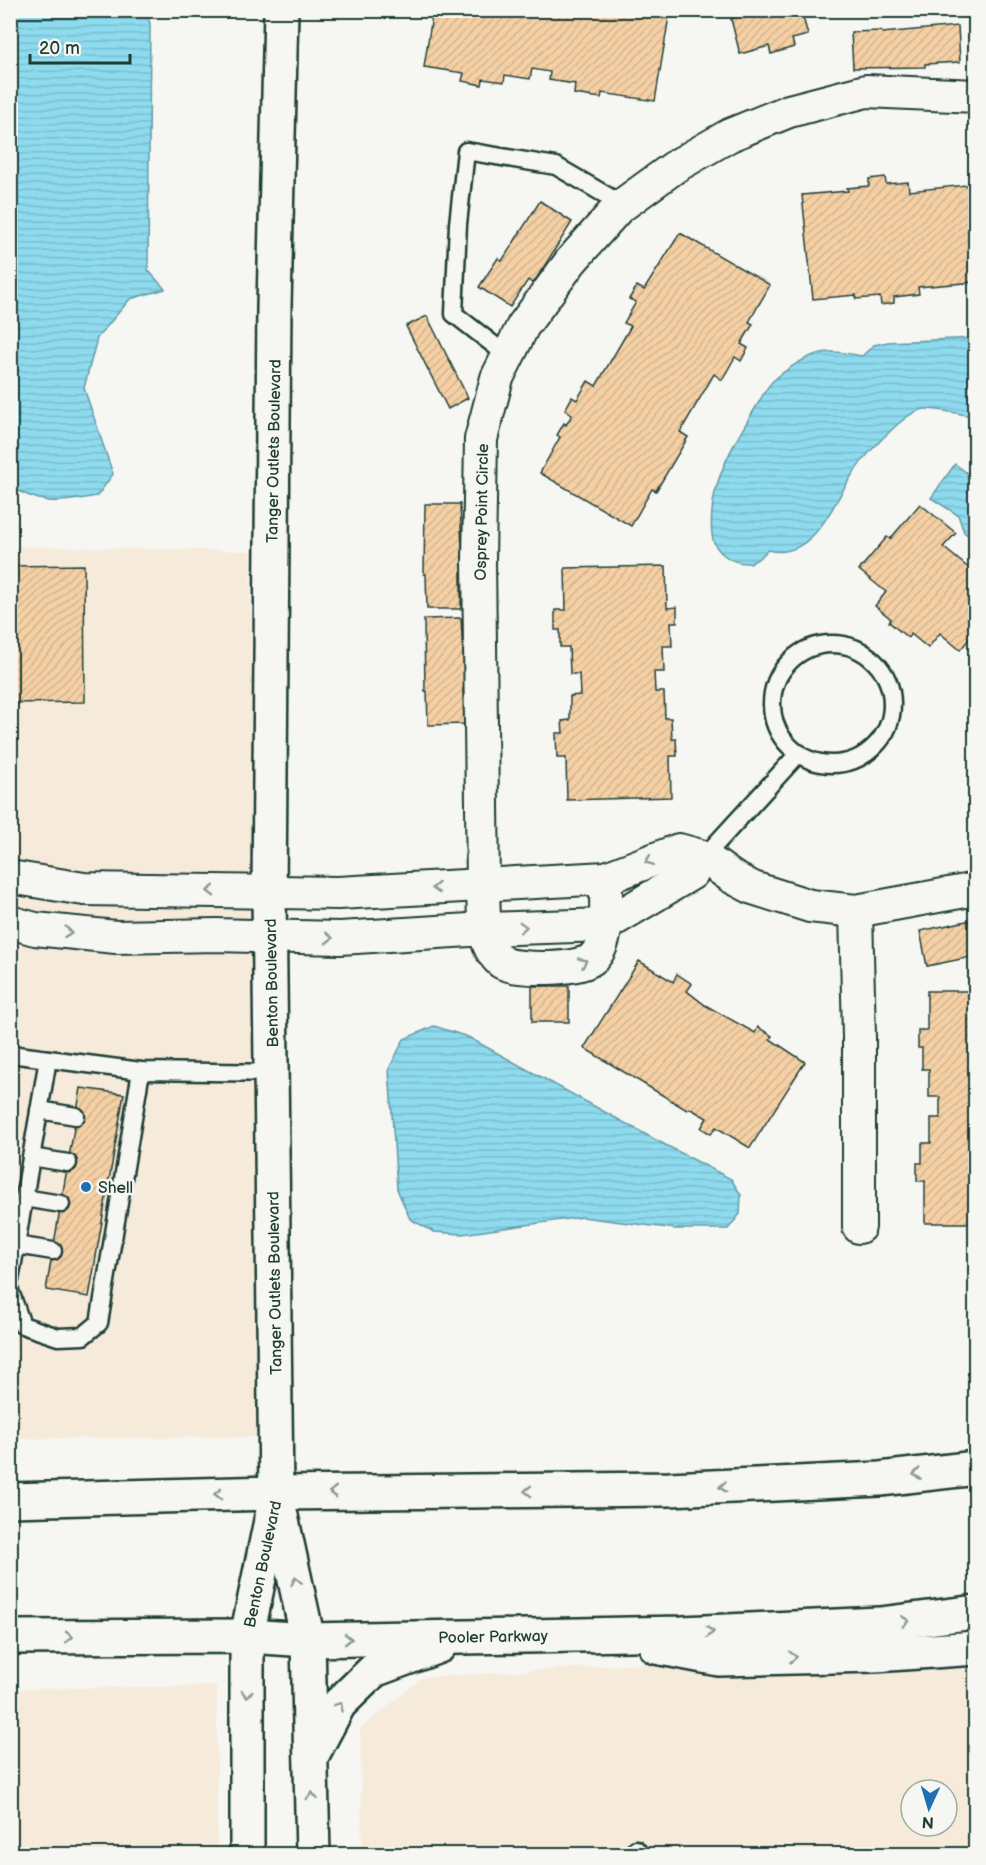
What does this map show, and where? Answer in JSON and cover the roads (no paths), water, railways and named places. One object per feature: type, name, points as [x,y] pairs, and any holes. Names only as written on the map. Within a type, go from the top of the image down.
[{"type":"main road","name":"Tanger Outlets Boulevard","points":[[270,892],[274,318],[281,10]]},
{"type":"main road","name":"Benton Boulevard","points":[[270,892],[272,1073]]},
{"type":"main road","name":"Tanger Outlets Boulevard","points":[[272,1073],[276,1493]]},
{"type":"main road","points":[[10,1500],[276,1493],[669,1489],[880,1479],[975,1468]]},
{"type":"main road","name":"Benton Boulevard","points":[[247,1854],[247,1636],[276,1493]]},
{"type":"main road","name":"Benton Boulevard","points":[[276,1493],[308,1640],[313,1854]]},
{"type":"main road","name":"Pooler Parkway","points":[[10,1637],[247,1636],[308,1640],[682,1633],[880,1624],[975,1612]]},
{"type":"main road","points":[[590,1635],[720,1659],[875,1655],[975,1648]]},
{"type":"main road","points":[[311,1757],[339,1704],[374,1670],[469,1637]]},
{"type":"street","name":"Osprey Point Circle","points":[[606,878],[603,941],[592,959],[576,966],[521,968],[502,962],[490,948],[486,929],[483,885],[479,573],[481,439],[497,378],[523,326],[571,261],[623,205],[676,166],[730,135],[789,111],[866,91],[975,96]]},
{"type":"street","points":[[10,877],[84,889],[338,893],[606,878],[679,850],[704,856],[732,877],[753,888],[810,906],[856,910],[975,889]]},
{"type":"street","points":[[605,925],[692,873],[704,856]]},
{"type":"street","points":[[856,910],[859,1227]]},
{"type":"street","points":[[10,922],[35,929],[116,938],[270,936],[340,938],[486,929]]},
{"type":"lane","points":[[508,356],[454,314],[458,224],[466,151],[556,166],[623,205]]},
{"type":"lane","points":[[833,644],[854,648],[872,660],[887,679],[893,702],[889,726],[876,746],[855,760],[831,765],[807,759],[799,753],[787,744],[774,723],[772,699],[779,675],[793,658],[812,648],[833,644]]},
{"type":"lane","points":[[704,856],[799,753]]},
{"type":"lane","points":[[10,1054],[141,1071],[272,1073]]},
{"type":"lane","points":[[10,1280],[48,1059]]},
{"type":"lane","points":[[10,1291],[22,1325],[58,1337],[83,1336],[99,1323],[103,1258],[110,1211],[125,1124],[141,1071]]},
{"type":"lane","points":[[39,1110],[76,1116]]},
{"type":"lane","points":[[31,1157],[68,1163]]},
{"type":"lane","points":[[24,1198],[61,1204]]},
{"type":"lane","points":[[16,1245],[53,1251]]},
{"type":"water","points":[[11,10],[147,11],[150,24],[148,270],[165,289],[130,299],[97,338],[84,388],[113,474],[97,496],[72,500],[53,501],[34,498],[11,487]]},
{"type":"water","points":[[975,338],[975,417],[932,409],[915,412],[898,424],[868,454],[852,475],[829,515],[809,539],[797,547],[783,551],[768,550],[757,560],[749,563],[730,559],[720,552],[713,541],[711,517],[717,484],[738,437],[766,390],[778,376],[811,356],[828,352],[862,356],[874,345],[888,342]]},
{"type":"water","points":[[955,464],[975,479],[975,541],[964,532],[958,515],[931,498]]},
{"type":"water","points":[[434,1026],[468,1037],[731,1179],[741,1195],[740,1214],[728,1229],[676,1229],[582,1217],[462,1234],[434,1232],[410,1219],[397,1189],[389,1069],[404,1039]]},
{"type":"place","name":"Shell","points":[[86,1187]]}]
